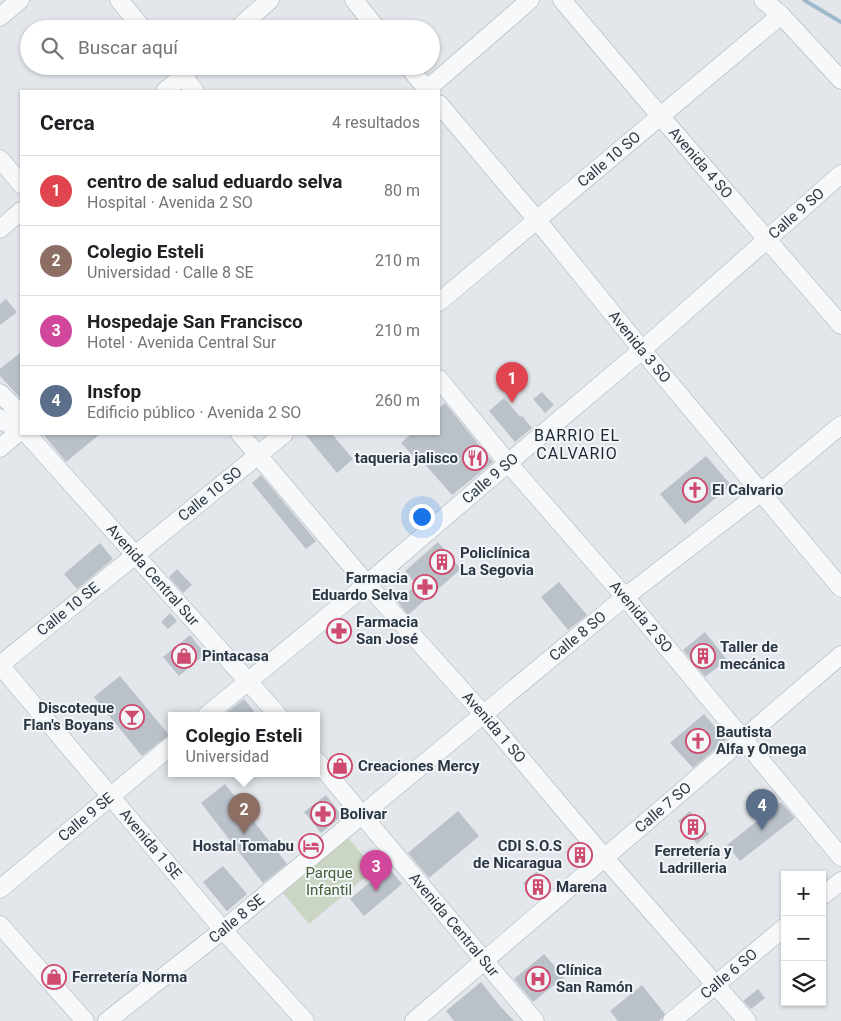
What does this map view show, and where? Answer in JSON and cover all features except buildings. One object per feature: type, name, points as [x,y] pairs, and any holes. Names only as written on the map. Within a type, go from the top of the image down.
[{"type":"street","points":[[0,17],[20,0]]},
{"type":"street","points":[[119,0],[136,20]]},
{"type":"street","points":[[247,20],[270,0]]},
{"type":"street","points":[[354,0],[370,20]]},
{"type":"street","points":[[428,90],[530,0]]},
{"type":"street","name":"Avenida 4 SO","points":[[562,0],[841,325]]},
{"type":"street","points":[[763,0],[781,15],[841,80]]},
{"type":"street","name":"Calle 10 SO","points":[[440,301],[781,15]]},
{"type":"street","points":[[166,90],[179,75]]},
{"type":"street","points":[[186,75],[194,90]]},
{"type":"street","points":[[415,75],[426,90]]},
{"type":"street","name":"Avenida 3 SO","points":[[440,105],[841,588]]},
{"type":"street","points":[[0,159],[20,183]]},
{"type":"street","name":"Calle 9 SO","points":[[248,681],[367,584],[642,350],[841,174]]},
{"type":"street","points":[[0,229],[20,212]]},
{"type":"street","name":"Avenida 2 SO","points":[[440,380],[508,463],[625,597],[841,857]]},
{"type":"street","points":[[0,393],[16,409],[20,424]]},
{"type":"street","points":[[0,418],[4,422],[20,428]]},
{"type":"street","name":"Calle 8 SO","points":[[363,814],[625,597],[762,492],[841,425]]},
{"type":"street","points":[[0,448],[20,429]]},
{"type":"street","name":"Avenida Central Sur","points":[[28,435],[275,712]]},
{"type":"street","name":"Avenida 1 SO","points":[[241,435],[367,584],[484,715],[604,857],[747,1021]]},
{"type":"street","name":"Calle 10 SO","points":[[135,554],[283,435]]},
{"type":"street","name":"Calle 10 SE","points":[[0,665],[135,554]]},
{"type":"street","name":"Calle 7 SO","points":[[414,1021],[841,655]]},
{"type":"street","name":"Avenida 1 SE","points":[[0,665],[223,930],[305,1021]]},
{"type":"street","points":[[211,712],[248,681]]},
{"type":"street","name":"Calle 9 SE","points":[[0,889],[168,748]]},
{"type":"street","name":"Avenida Central Sur","points":[[320,765],[535,1021]]},
{"type":"street","name":"Calle 8 SE","points":[[107,1021],[223,930],[363,814]]},
{"type":"street","points":[[826,893],[841,881]]},
{"type":"street","points":[[0,925],[85,1021]]},
{"type":"street","name":"Calle 6 SO","points":[[672,1021],[781,930]]},
{"type":"green space","name":"Parque Infantil","points":[[348,838],[375,869],[309,924],[283,893]]},
{"type":"waterway","points":[[804,0],[841,22]]},
{"type":"place","name":"centro de salud eduardo selva","points":[[512,403]]},
{"type":"place","name":"taqueria jalisco","points":[[475,458]]},
{"type":"place","name":"El Calvario","points":[[695,490]]},
{"type":"place","name":"Policlínica La Segovia","points":[[442,562]]},
{"type":"place","name":"Farmacia Eduardo Selva","points":[[425,587]]},
{"type":"place","name":"Farmacia San José","points":[[339,631]]},
{"type":"place","name":"Pintacasa","points":[[184,656]]},
{"type":"place","name":"Taller de mecánica","points":[[703,656]]},
{"type":"place","name":"Discoteque Flan's Boyans","points":[[132,717]]},
{"type":"place","name":"Bautista Alfa y Omega","points":[[698,741]]},
{"type":"place","name":"Creaciones Mercy","points":[[340,766]]},
{"type":"place","name":"Bolivar","points":[[323,814]]},
{"type":"place","name":"Ferretería y Ladrilleria","points":[[693,827]]},
{"type":"place","name":"Insfop","points":[[762,830]]},
{"type":"place","name":"Colegio Esteli","points":[[244,834]]},
{"type":"place","name":"Hostal Tomabu","points":[[311,846]]},
{"type":"place","name":"CDI S.O.S de Nicaragua","points":[[580,855]]},
{"type":"place","name":"Marena","points":[[538,887]]},
{"type":"place","name":"Hospedaje San Francisco","points":[[376,891]]},
{"type":"place","name":"Ferretería Norma","points":[[54,977]]},
{"type":"place","name":"Clínica San Ramón","points":[[538,979]]},
{"type":"district","name":"BARRIO EL CALVARIO","points":[[577,444]]}]
